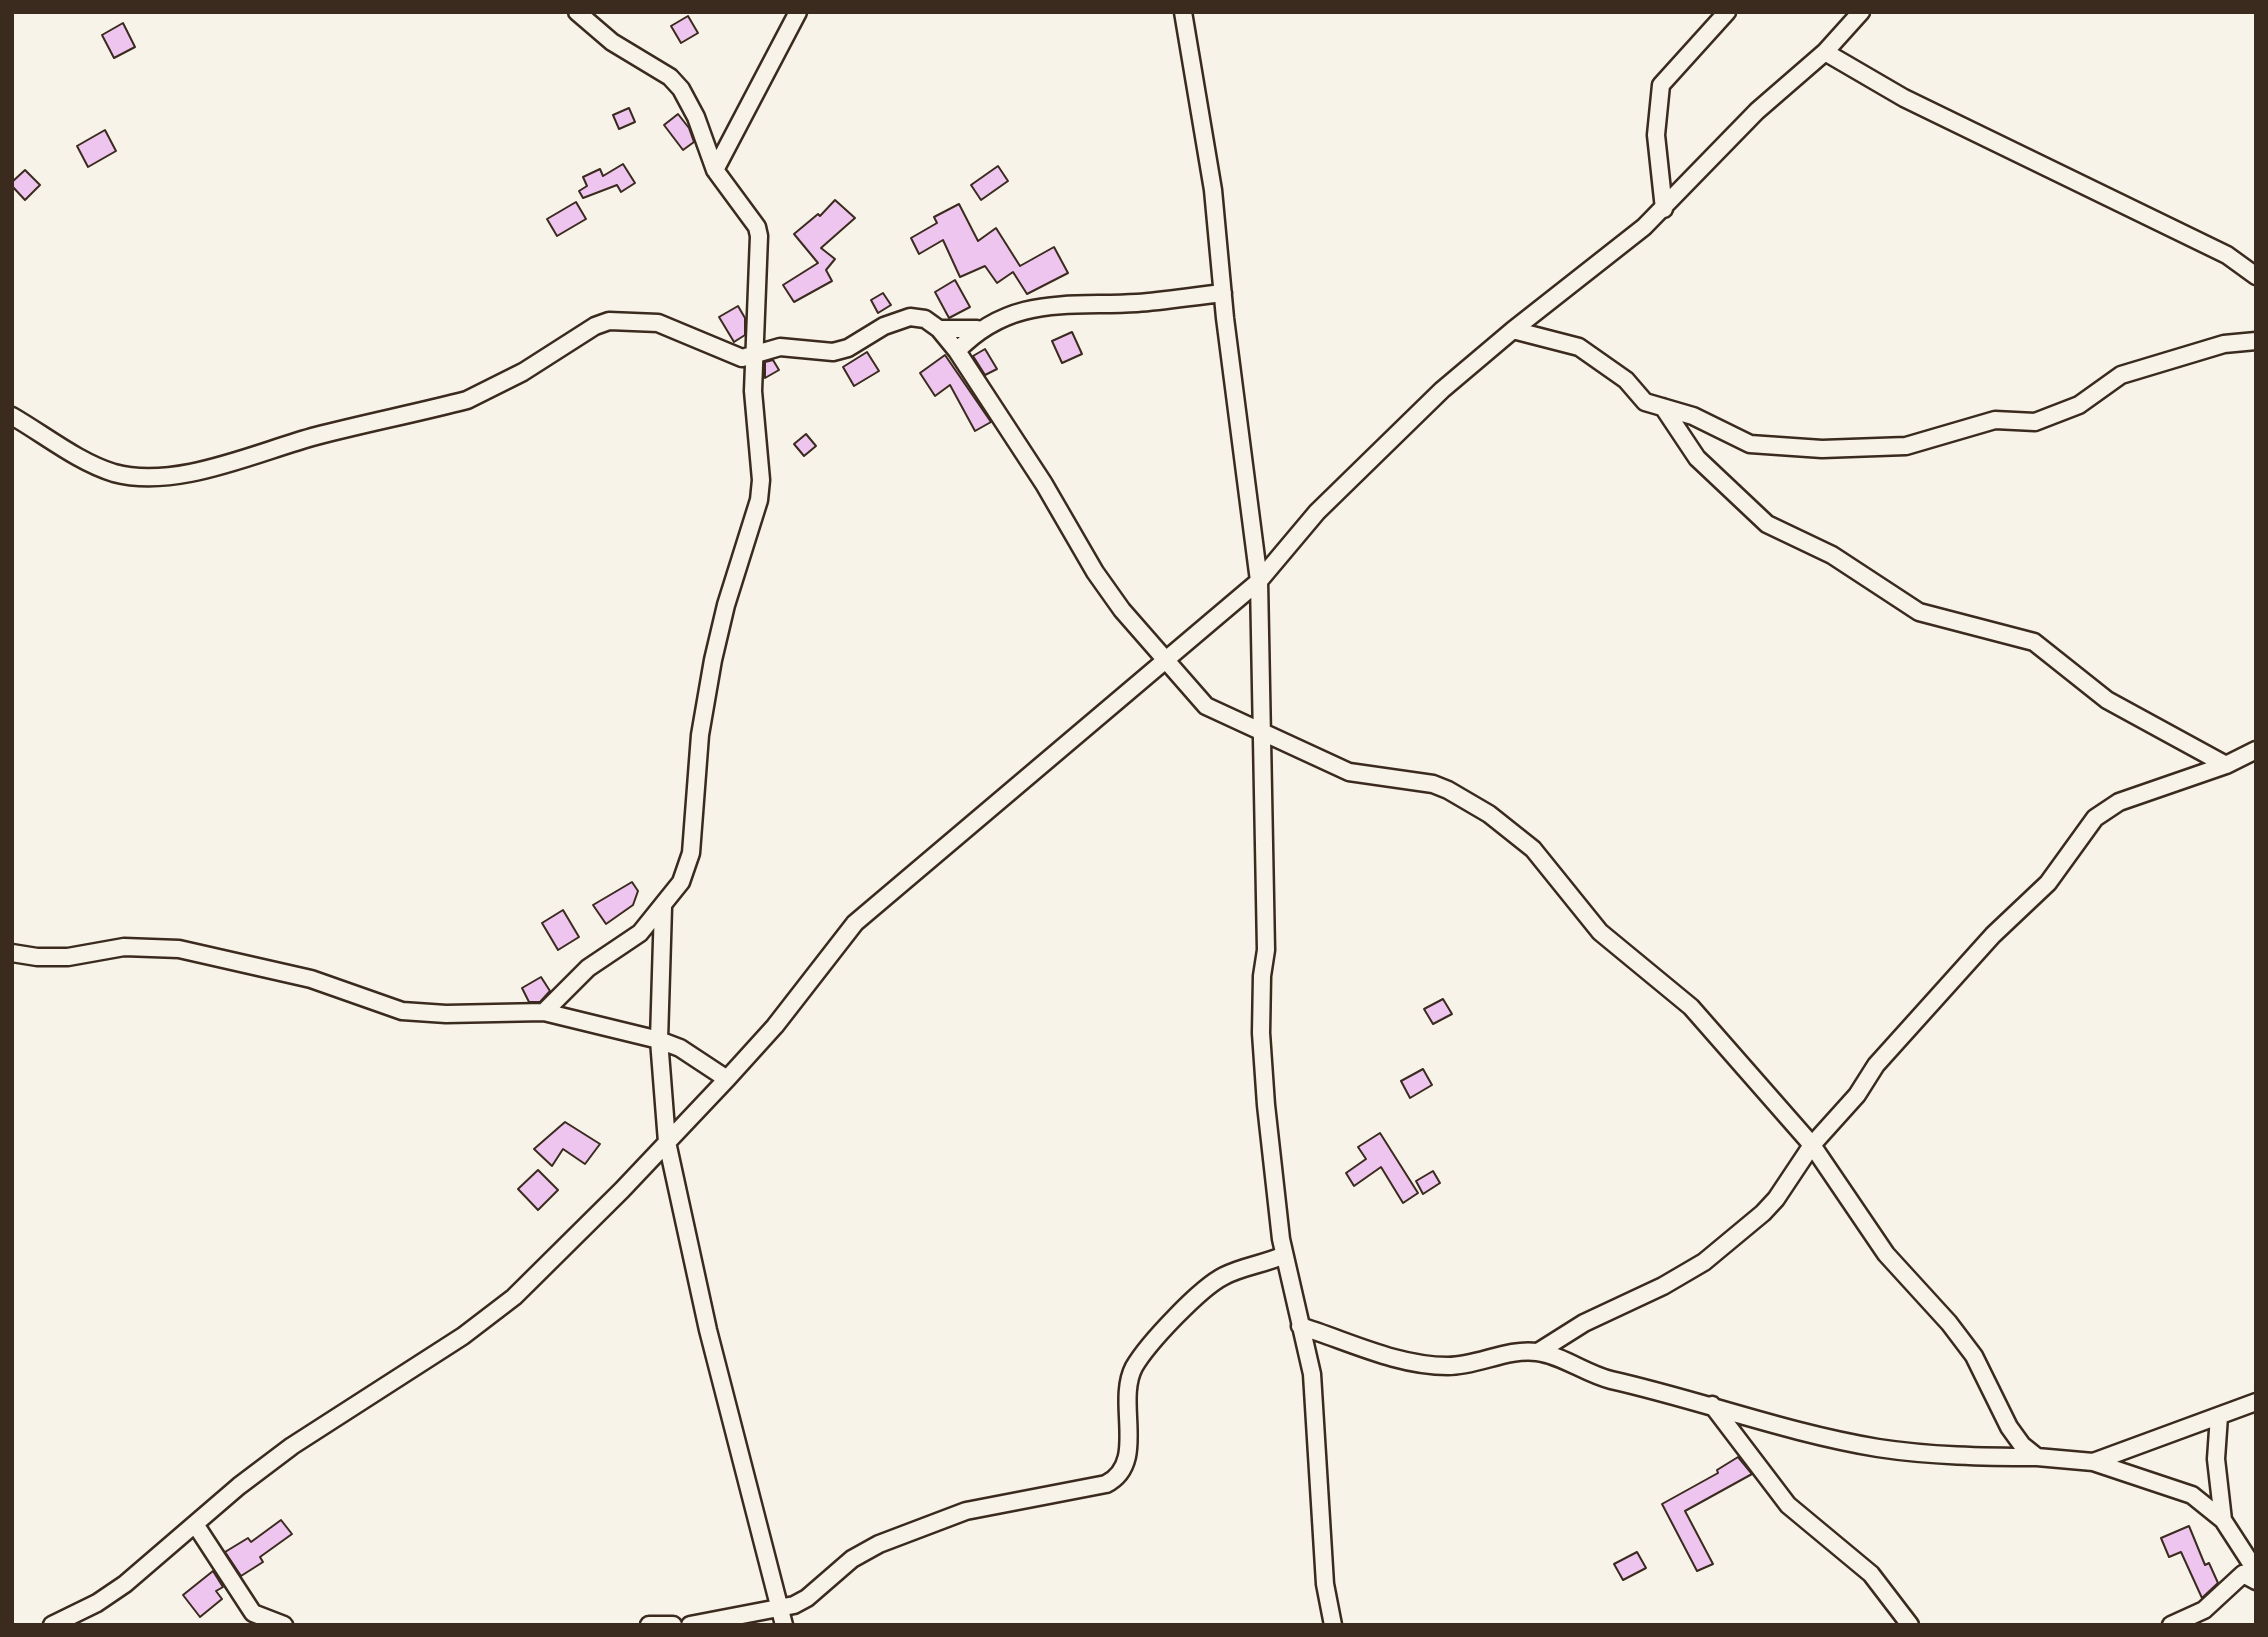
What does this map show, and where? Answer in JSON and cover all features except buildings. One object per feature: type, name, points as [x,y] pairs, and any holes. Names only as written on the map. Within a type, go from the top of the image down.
[{"type":"street","points":[[544,1012],[588,968],[632,940],[663,907],[681,882],[691,853],[700,734],[711,673],[726,605],[759,500],[761,480],[753,391],[757,355],[755,304],[760,258],[760,236],[757,227],[715,170],[696,117],[681,89],[670,77],[612,42],[577,12]]},
{"type":"street","points":[[715,170],[798,12]]},
{"type":"street","points":[[1183,12],[1213,190],[1223,293],[1259,581],[1266,950],[1262,975],[1262,1056],[1284,1255],[1315,1397],[1325,1584],[1333,1625]]},
{"type":"street","points":[[1664,209],[1656,109],[1661,85],[1727,12]]},
{"type":"street","points":[[52,1625],[65,1616],[97,1603],[152,1564],[194,1524],[292,1446],[488,1319],[562,1250],[727,1079],[775,1026],[838,942],[864,915],[1259,581],[1317,512],[1442,390],[1664,209],[1757,111],[1825,52],[1861,12]]},
{"type":"street","points":[[1825,52],[1905,98],[2227,255],[2256,276]]},
{"type":"street","points":[[939,329],[977,330],[1039,306],[1137,303],[1223,293]]},
{"type":"street","points":[[17,424],[94,466],[116,473],[137,477],[193,472],[215,469],[309,438],[467,400],[489,392],[595,326],[609,321],[658,323],[724,353],[742,358],[780,347],[833,352],[848,348],[884,326],[910,317],[925,319],[939,329],[957,351],[1044,484],[1095,572],[1122,610],[1206,706],[1229,718],[1261,729],[1349,772],[1433,784],[1489,814],[1533,849],[1614,947],[1691,1007],[1812,1145],[1886,1254],[1949,1323],[1974,1356],[2009,1427],[2022,1445],[2037,1457]]},
{"type":"street","points":[[957,351],[977,330]]},
{"type":"street","points":[[1513,330],[1579,347],[1626,380],[1645,402],[1693,416],[1751,444],[1822,449],[1906,446],[1995,421],[2035,422],[2079,405],[2121,375],[2224,344],[2256,341]]},
{"type":"street","points":[[1663,407],[1697,458],[1767,524],[1832,555],[1919,612],[2034,642],[2107,700],[2226,765]]},
{"type":"street","points":[[1538,1352],[1584,1323],[1663,1286],[1723,1247],[1776,1199],[1812,1145],[1844,1112],[1876,1065],[1993,935],[2048,883],[2095,818],[2119,802],[2226,765],[2256,750]]},
{"type":"street","points":[[663,907],[659,1040],[667,1142],[708,1330],[783,1617]]},
{"type":"street","points":[[12,953],[37,957],[68,957],[124,947],[178,949],[311,979],[402,1011],[446,1014],[544,1012],[659,1040],[680,1048],[727,1079]]},
{"type":"street","points":[[690,1625],[783,1617],[852,1559],[879,1544],[966,1511],[1106,1484],[1116,1479],[1124,1471],[1128,1454],[1125,1395],[1133,1369],[1146,1349],[1207,1286],[1231,1272],[1284,1255]]},
{"type":"street","points":[[1300,1326],[1415,1363],[1467,1365],[1516,1353],[1538,1352],[1608,1379],[1712,1405],[1760,1421],[1879,1448],[1983,1457],[2093,1461],[2192,1495],[2223,1520],[2256,1571]]},
{"type":"street","points":[[2093,1461],[2256,1402]]},
{"type":"street","points":[[1712,1405],[1788,1505],[1871,1574],[1910,1625]]},
{"type":"street","points":[[2219,1416],[2216,1459],[2223,1520]]},
{"type":"street","points":[[194,1524],[253,1613],[284,1625]]},
{"type":"street","points":[[2171,1625],[2204,1610],[2243,1574],[2256,1581]]},
{"type":"street","points":[[649,1625],[673,1625]]}]
